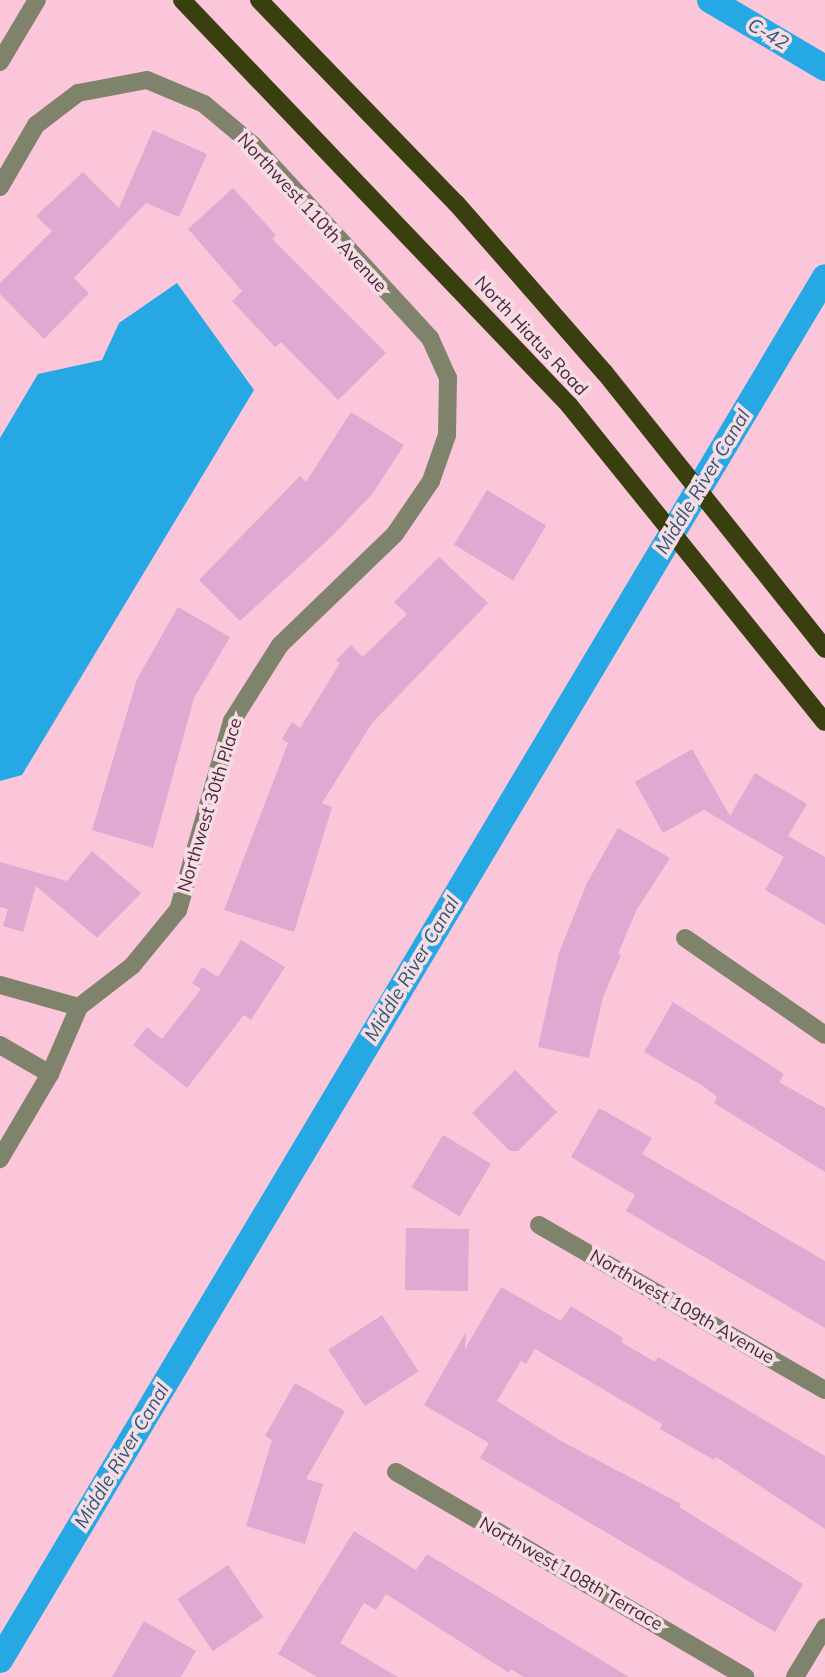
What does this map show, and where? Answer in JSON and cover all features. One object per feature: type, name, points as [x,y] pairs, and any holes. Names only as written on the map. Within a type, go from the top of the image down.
[{"type":"main road","name":"North Hiatus Road","points":[[182,0],[569,405],[825,722]]},
{"type":"main road","name":"North Hiatus Road","points":[[259,0],[456,202],[659,441],[825,649]]},
{"type":"street","points":[[0,62],[37,0]]},
{"type":"street","name":"Northwest 110th Avenue","points":[[0,187],[36,125],[78,93],[147,79],[204,104],[253,145],[429,338],[448,378]]},
{"type":"street","name":"Northwest 30th Place","points":[[0,1159],[50,1074],[79,1007],[132,966],[178,910],[232,722],[280,645],[395,534],[431,481],[447,435],[448,378]]},
{"type":"street","points":[[685,938],[825,1035]]},
{"type":"street","points":[[0,985],[79,1007]]},
{"type":"street","points":[[0,1045],[50,1074]]},
{"type":"street","name":"Northwest 109th Avenue","points":[[539,1225],[825,1390]]},
{"type":"street","name":"Northwest 108th Terrace","points":[[396,1472],[745,1677]]},
{"type":"street","points":[[795,1677],[825,1627]]},
{"type":"water","points":[[177,283],[254,390],[22,775],[0,781],[0,438],[38,374],[102,360],[119,323]]},
{"type":"building","points":[[153,130],[207,154],[179,217],[146,203],[74,278],[89,293],[44,339],[0,294],[0,283],[52,231],[36,216],[83,172],[119,208]]},
{"type":"building","points":[[233,188],[276,235],[272,239],[386,353],[338,400],[281,342],[275,347],[232,301],[242,291],[188,229]]},
{"type":"building","points":[[351,412],[404,445],[373,493],[332,536],[240,621],[199,580],[300,476],[306,482]]},
{"type":"building","points":[[487,490],[546,526],[513,580],[454,545]]},
{"type":"building","points":[[439,557],[488,603],[372,723],[322,803],[332,807],[294,932],[224,910],[288,743],[282,739],[292,722],[300,728],[340,663],[336,660],[351,645],[363,657],[407,614],[394,602]]},
{"type":"building","points":[[178,607],[230,637],[194,698],[153,848],[92,830],[137,679]]},
{"type":"building","points":[[692,749],[730,816],[755,773],[807,804],[788,836],[825,857],[825,925],[765,890],[784,857],[704,810],[663,833],[635,782]]},
{"type":"building","points":[[618,828],[670,858],[636,911],[618,954],[621,955],[603,997],[589,1058],[538,1047],[559,953],[587,883]]},
{"type":"building","points":[[92,851],[141,893],[97,938],[36,886],[23,932],[3,926],[8,909],[0,907],[0,862],[67,881]]},
{"type":"building","points":[[241,940],[285,967],[251,1020],[244,1015],[187,1088],[133,1045],[147,1027],[162,1039],[201,989],[192,983],[202,967],[218,977]]},
{"type":"building","points":[[673,1002],[784,1074],[779,1082],[825,1108],[825,1172],[714,1103],[717,1097],[703,1086],[644,1052]]},
{"type":"building","points":[[515,1070],[557,1112],[518,1151],[510,1151],[472,1113]]},
{"type":"building","points":[[599,1108],[652,1138],[642,1154],[825,1261],[825,1328],[626,1211],[635,1195],[571,1157]]},
{"type":"building","points":[[443,1135],[491,1164],[460,1216],[412,1187]]},
{"type":"building","points":[[406,1228],[469,1229],[468,1291],[405,1290]]},
{"type":"building","points":[[501,1287],[561,1321],[571,1306],[623,1338],[621,1342],[655,1362],[658,1357],[825,1456],[825,1529],[716,1457],[714,1460],[660,1429],[662,1424],[535,1349],[526,1364],[521,1361],[497,1401],[561,1441],[681,1504],[679,1507],[803,1584],[775,1632],[480,1458],[489,1443],[424,1405],[466,1332],[465,1349]]},
{"type":"building","points":[[382,1315],[418,1371],[365,1406],[328,1350]]},
{"type":"building","points":[[295,1383],[345,1411],[306,1479],[323,1484],[305,1544],[246,1526],[272,1440],[265,1436]]},
{"type":"building","points":[[354,1531],[416,1570],[427,1554],[629,1677],[524,1677],[511,1669],[509,1673],[386,1594],[376,1610],[364,1603],[340,1643],[398,1677],[317,1677],[278,1654]]},
{"type":"building","points":[[228,1565],[263,1617],[213,1651],[177,1599]]},
{"type":"building","points":[[144,1621],[196,1651],[181,1677],[112,1677]]},
{"type":"waterway","name":"C-42","points":[[710,0],[825,68]]},
{"type":"waterway","name":"Middle River Canal","points":[[0,1660],[825,277]]}]
